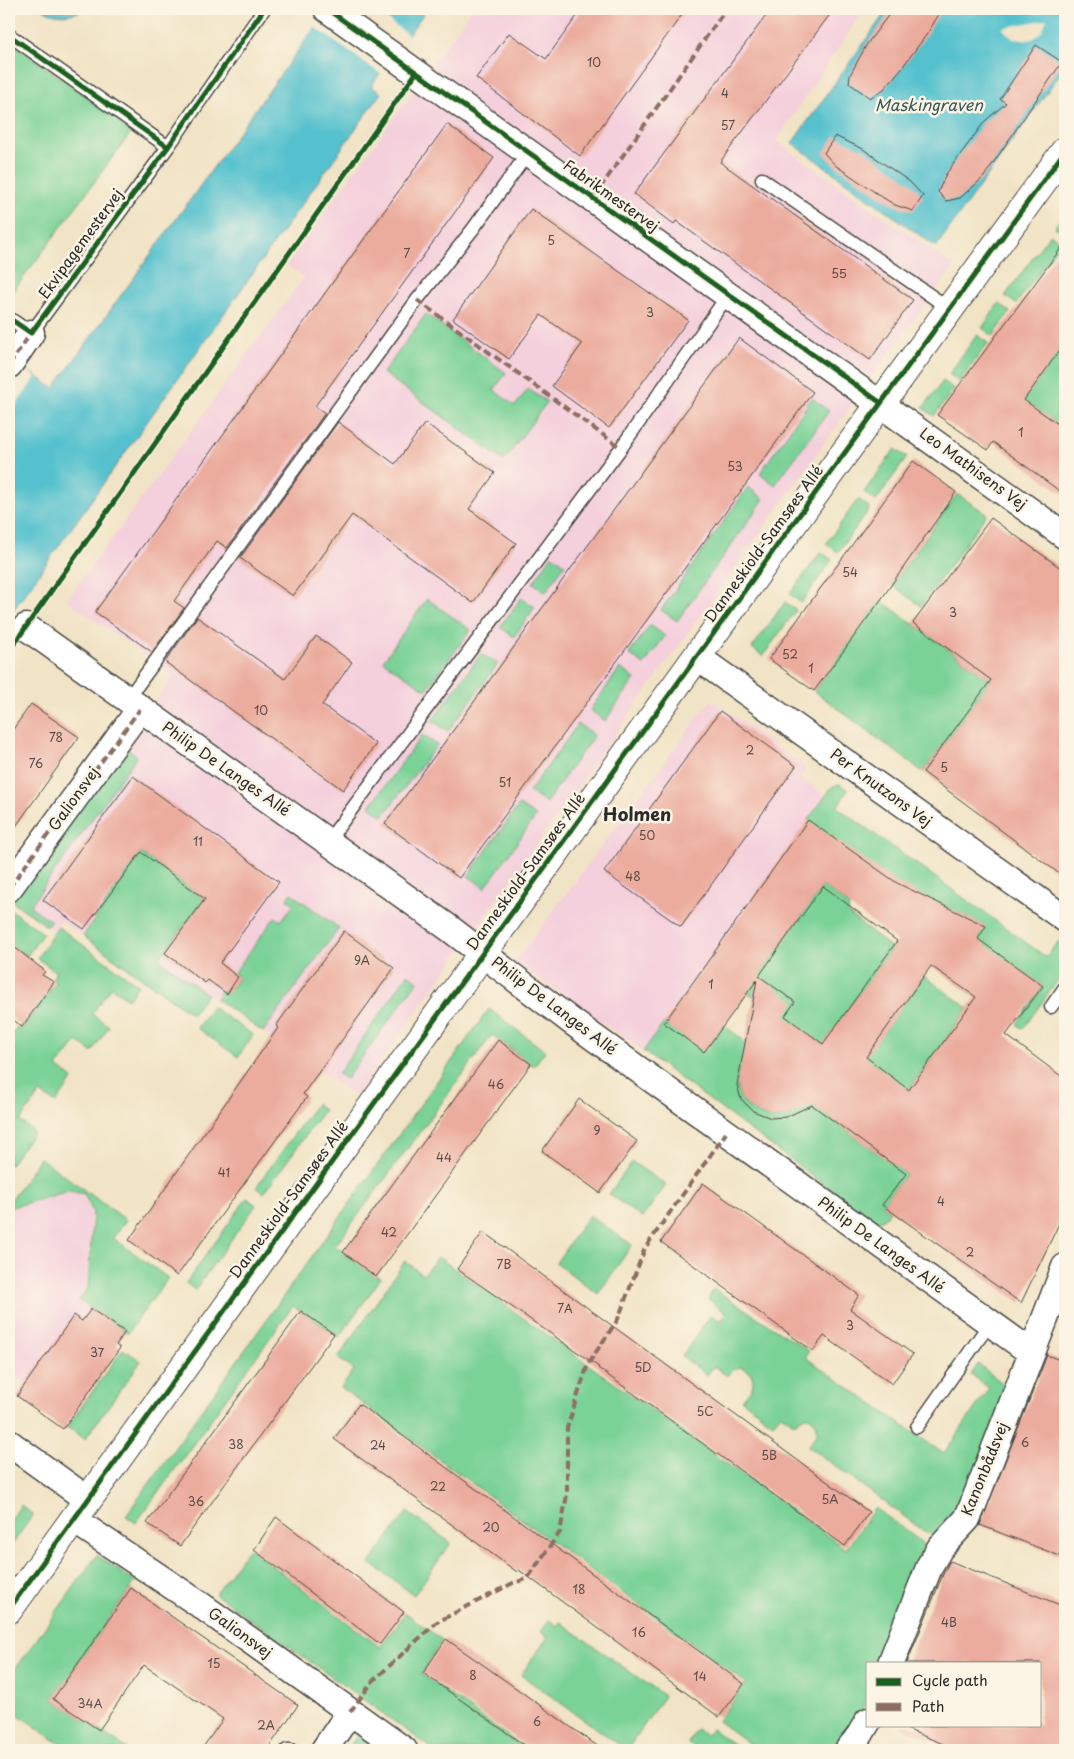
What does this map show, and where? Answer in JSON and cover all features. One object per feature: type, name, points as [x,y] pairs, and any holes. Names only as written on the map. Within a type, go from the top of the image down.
[{"type":"street","name":"Fabrikmestervej","points":[[327,9],[881,403]]},
{"type":"street","name":"Danneskiold-Samsøes Allé","points":[[9,1609],[291,1217],[1065,151]]},
{"type":"street","name":"Leo Mathisens Vej","points":[[881,403],[1065,536]]},
{"type":"street","name":"Philip De Langes Allé","points":[[26,627],[328,841],[483,953],[571,1021],[1032,1353]]},
{"type":"street","name":"Per Knutzons Vej","points":[[697,657],[1065,919]]},
{"type":"street","name":"Galionsvej","points":[[9,888],[133,704]]},
{"type":"street","name":"Kanonbådsvej","points":[[891,1662],[930,1565],[940,1548],[967,1519],[1065,1267]]},
{"type":"street","name":"Galionsvej","points":[[9,1443],[81,1510],[199,1604],[404,1750]]},
{"type":"street","points":[[324,1750],[350,1712]]},
{"type":"street","points":[[848,1750],[858,1738],[866,1724]]},
{"type":"lane","name":"Ekvipagemestervej","points":[[21,348],[168,147],[264,9]]},
{"type":"lane","points":[[9,35],[168,147]]},
{"type":"lane","points":[[133,704],[417,300],[473,229],[528,153]]},
{"type":"lane","points":[[762,178],[950,309]]},
{"type":"lane","points":[[328,841],[621,448],[728,295]]},
{"type":"lane","name":"Ekvipagemestervej","points":[[9,318],[21,348]]},
{"type":"lane","points":[[1051,1008],[1065,987]]},
{"type":"lane","points":[[916,1427],[990,1323]]},
{"type":"shaded area","points":[[472,9],[864,9],[776,141],[954,266],[863,389],[356,1096],[208,994],[192,1014],[61,920],[53,931],[9,899],[174,676],[67,600],[304,277],[287,265]]},
{"type":"shaded area","points":[[711,700],[806,768],[799,777],[825,796],[643,1051],[515,962]]},
{"type":"shaded area","points":[[69,1192],[82,1195],[92,1212],[86,1288],[78,1300],[125,1332],[116,1345],[120,1348],[63,1429],[17,1396],[26,1383],[9,1370],[9,1210]]},
{"type":"green space","points":[[9,41],[133,130],[9,297]]},
{"type":"green space","points":[[1065,212],[1065,234],[1055,227]]},
{"type":"green space","points":[[1050,234],[1061,242],[1016,304],[1005,296]]},
{"type":"green space","points":[[999,303],[1010,312],[993,336],[982,328]]},
{"type":"green space","points":[[426,314],[506,373],[494,390],[515,406],[528,389],[547,402],[504,461],[383,373]]},
{"type":"green space","points":[[977,335],[988,343],[959,382],[949,374]]},
{"type":"green space","points":[[1065,343],[1065,429],[1048,417],[1042,425],[1018,408]]},
{"type":"green space","points":[[943,381],[954,389],[934,416],[923,408]]},
{"type":"green space","points":[[812,398],[829,411],[775,485],[760,473]]},
{"type":"green space","points":[[895,449],[907,457],[876,501],[864,492]]},
{"type":"green space","points":[[748,487],[764,499],[677,621],[661,610]]},
{"type":"green space","points":[[957,494],[987,514],[921,606],[892,585]]},
{"type":"green space","points":[[858,499],[870,508],[838,552],[826,544]]},
{"type":"green space","points":[[821,552],[832,560],[801,603],[790,594]]},
{"type":"green space","points":[[552,555],[565,564],[546,592],[533,583]]},
{"type":"green space","points":[[521,598],[535,607],[514,637],[500,627]]},
{"type":"green space","points":[[427,599],[471,630],[426,690],[383,661]]},
{"type":"green space","points":[[880,600],[991,680],[923,772],[814,691]]},
{"type":"green space","points":[[785,602],[796,610],[763,656],[752,648]]},
{"type":"green space","points":[[650,625],[665,636],[644,665],[629,654]]},
{"type":"green space","points":[[481,654],[498,664],[448,731],[432,721]]},
{"type":"green space","points":[[620,668],[635,679],[605,721],[590,710]]},
{"type":"green space","points":[[578,724],[594,735],[546,803],[529,792]]},
{"type":"green space","points":[[422,735],[437,745],[383,816],[370,806]]},
{"type":"green space","points":[[127,748],[137,756],[30,906],[51,921],[47,926],[9,899]]},
{"type":"green space","points":[[839,784],[848,790],[837,807],[1046,957],[1058,942],[1065,946],[1065,970],[1023,1029],[1017,1024],[1043,986],[1004,958],[976,997],[955,982],[985,926],[939,903],[907,948],[808,820],[832,787]]},
{"type":"green space","points":[[519,805],[536,816],[485,888],[468,876]]},
{"type":"green space","points":[[141,853],[204,899],[159,959],[207,994],[192,1014],[83,936]]},
{"type":"green space","points":[[823,886],[849,906],[848,914],[892,948],[823,1044],[747,992]]},
{"type":"green space","points":[[291,893],[339,928],[263,1032],[216,999],[221,991],[227,994],[239,977],[234,973],[275,917],[281,921],[294,904],[287,899]]},
{"type":"green space","points":[[9,909],[43,933],[27,956],[13,946],[9,951]]},
{"type":"green space","points":[[58,927],[138,985],[128,999],[111,987],[92,1014],[109,1026],[92,1052],[77,1041],[57,1067],[73,1079],[56,1103],[40,1093],[20,1121],[34,1132],[9,1166],[9,1030],[13,1033],[17,1027],[22,1029],[56,982],[52,979],[56,972],[37,958]]},
{"type":"green space","points":[[408,974],[418,981],[346,1079],[338,1074]]},
{"type":"green space","points":[[924,976],[968,1008],[901,1100],[885,1072],[874,1063],[857,1068]]},
{"type":"green space","points":[[212,1007],[253,1035],[238,1057],[197,1028]]},
{"type":"green space","points":[[489,1009],[545,1051],[534,1066],[492,1035],[335,1246],[381,1278],[339,1337],[293,1306],[136,1523],[126,1516]]},
{"type":"green space","points":[[664,1023],[704,1051],[724,1025],[753,1048],[742,1066],[737,1081],[739,1094],[748,1107],[763,1116],[779,1118],[790,1115],[810,1103],[906,1174],[882,1205],[890,1212],[876,1223],[643,1051]]},
{"type":"green space","points":[[316,1104],[324,1110],[264,1193],[256,1187]]},
{"type":"green space","points":[[40,1158],[126,1220],[113,1238],[168,1278],[128,1333],[79,1300],[88,1288],[93,1212],[84,1194],[69,1191],[9,1208],[9,1203]]},
{"type":"green space","points":[[632,1162],[666,1185],[642,1218],[609,1194]]},
{"type":"green space","points":[[247,1198],[256,1205],[195,1290],[186,1283]]},
{"type":"green space","points":[[589,1215],[632,1245],[598,1294],[556,1263]]},
{"type":"green space","points":[[438,1257],[846,1549],[875,1508],[920,1541],[927,1550],[881,1662],[866,1662],[866,1700],[859,1717],[834,1750],[758,1750],[718,1721],[746,1683],[341,1388],[354,1370],[338,1358],[405,1261],[423,1275]]},
{"type":"green space","points":[[714,1289],[809,1351],[805,1357],[944,1454],[989,1388],[971,1375],[978,1364],[1006,1386],[966,1501],[936,1537],[924,1531],[808,1446],[817,1433],[817,1425],[810,1417],[803,1417],[794,1423],[781,1414],[773,1423],[742,1400],[753,1385],[752,1376],[748,1370],[740,1367],[732,1370],[727,1376],[714,1366],[707,1375],[682,1356],[711,1315],[720,1321],[727,1314],[708,1299]]},
{"type":"green space","points":[[123,1349],[141,1361],[85,1439],[67,1427]]},
{"type":"green space","points":[[21,1505],[33,1515],[9,1549],[9,1523]]},
{"type":"green space","points":[[407,1512],[451,1543],[414,1595],[370,1563]]},
{"type":"green space","points":[[249,1548],[380,1647],[406,1613],[442,1640],[421,1674],[527,1750],[434,1750],[215,1594]]},
{"type":"green space","points":[[97,1555],[135,1582],[53,1699],[129,1750],[69,1750],[9,1708],[9,1678]]},
{"type":"green space","points":[[549,1620],[557,1626],[560,1622],[664,1696],[627,1750],[521,1675],[548,1637],[541,1632]]},
{"type":"green space","points":[[697,1729],[707,1736],[712,1729],[740,1750],[696,1750],[688,1743]]},
{"type":"green space","points":[[361,1730],[390,1750],[347,1750]]},
{"type":"water","points":[[43,9],[87,9],[76,13],[59,15]]},
{"type":"water","points":[[328,9],[427,9],[371,86],[381,93],[9,616],[9,358],[54,388]]},
{"type":"water","name":"Maskingraven","points":[[888,9],[1065,9],[1065,67],[936,247],[792,143]]},
{"type":"pier","points":[[325,9],[373,9],[410,36],[382,75],[313,26]]},
{"type":"pier","points":[[1047,19],[1042,31],[1033,39],[1013,39],[1002,28]]},
{"type":"pier","points":[[9,358],[36,377],[9,415]]},
{"type":"building","points":[[582,9],[686,9],[580,156],[476,78],[509,33],[546,59]]},
{"type":"building","points":[[771,9],[834,9],[720,162],[913,300],[870,360],[676,221],[674,224],[634,194]]},
{"type":"building","points":[[893,9],[942,9],[927,34],[901,69],[884,89],[870,98],[849,83],[850,75],[867,44]]},
{"type":"building","points":[[1036,45],[1062,62],[983,178],[960,198],[946,201],[938,192],[946,174],[985,121],[1006,103],[1000,99]]},
{"type":"building","points":[[447,124],[494,158],[315,406],[325,413],[227,548],[217,541],[174,601],[184,608],[152,652],[95,612]]},
{"type":"building","points":[[835,136],[863,149],[910,182],[923,196],[913,211],[895,205],[835,165],[824,153]]},
{"type":"building","points":[[531,209],[688,320],[609,428],[552,386],[582,344],[541,315],[509,359],[453,319]]},
{"type":"building","points":[[1065,243],[1065,343],[1024,400],[1065,429],[1065,495],[993,442],[988,450],[937,415]]},
{"type":"building","points":[[739,338],[813,392],[459,878],[385,824]]},
{"type":"building","points":[[338,422],[395,464],[425,423],[495,473],[469,509],[516,543],[473,603],[352,515],[293,596],[240,558]]},
{"type":"building","points":[[913,461],[956,492],[814,691],[769,659]]},
{"type":"building","points":[[991,518],[1065,571],[1065,878],[923,772],[991,680],[913,623]]},
{"type":"building","points":[[197,617],[285,679],[316,636],[352,662],[322,705],[376,744],[343,790],[165,662]]},
{"type":"building","points":[[31,704],[79,737],[9,836],[9,735]]},
{"type":"building","points":[[720,711],[796,766],[681,927],[604,872]]},
{"type":"building","points":[[133,776],[279,882],[220,963],[238,977],[227,994],[208,980],[205,983],[165,953],[205,899],[141,852],[84,929],[43,900]]},
{"type":"building","points":[[808,820],[897,883],[986,926],[978,939],[1043,986],[1006,1035],[1065,1079],[1065,1211],[1021,1303],[882,1205],[906,1174],[812,1105],[786,1117],[771,1118],[753,1111],[741,1099],[737,1085],[757,980],[704,1052],[664,1023]],"holes":[[[823,886],[897,941],[823,1044],[785,1016],[795,1002],[759,976]],[[931,966],[976,997],[909,1090],[866,1057]]]},
{"type":"building","points":[[344,931],[394,968],[303,1094],[307,1097],[177,1276],[129,1240],[278,1028],[276,1026]]},
{"type":"building","points":[[9,943],[45,971],[42,975],[54,982],[22,1027],[9,1016]]},
{"type":"building","points":[[498,1040],[531,1064],[376,1277],[343,1252]]},
{"type":"building","points":[[579,1099],[637,1141],[600,1193],[542,1151]]},
{"type":"building","points":[[703,1183],[859,1295],[850,1309],[913,1354],[892,1384],[824,1336],[813,1351],[661,1242]]},
{"type":"building","points":[[483,1232],[869,1512],[845,1546],[599,1367],[457,1269]]},
{"type":"building","points":[[91,1309],[125,1332],[116,1345],[120,1348],[63,1429],[17,1396],[74,1315],[82,1321]]},
{"type":"building","points":[[301,1311],[334,1334],[180,1546],[147,1523]]},
{"type":"building","points":[[1047,1355],[1065,1362],[1065,1558],[980,1525]]},
{"type":"building","points":[[359,1404],[744,1684],[719,1717],[519,1570],[517,1572],[334,1439]]},
{"type":"building","points":[[276,1517],[404,1612],[380,1644],[254,1550]]},
{"type":"building","points":[[950,1561],[1065,1607],[1065,1750],[958,1750],[899,1726],[1042,1726],[1042,1662],[907,1662]]},
{"type":"building","points":[[131,1588],[298,1705],[267,1750],[201,1750],[223,1719],[144,1665],[99,1730],[53,1699]]},
{"type":"building","points":[[446,1639],[603,1750],[531,1750],[423,1673]]},
{"type":"marked path","points":[[593,198],[726,9]]},
{"type":"marked path","points":[[417,300],[621,448]]},
{"type":"marked path","points":[[9,365],[31,333]]},
{"type":"marked path","points":[[9,888],[140,709]]},
{"type":"marked path","points":[[350,1712],[373,1681],[437,1622],[513,1583],[527,1579],[560,1532],[567,1495],[567,1428],[588,1364],[618,1319],[645,1248],[726,1133]]},
{"type":"cycle path","points":[[9,318],[31,333],[168,147],[264,9]]},
{"type":"cycle path","points":[[327,9],[881,403]]},
{"type":"cycle path","points":[[9,35],[168,147]]},
{"type":"cycle path","points":[[9,651],[416,73]]},
{"type":"cycle path","points":[[9,1609],[776,547],[1065,151]]},
{"type":"district","name":"Holmen","points":[[637,815]]}]
